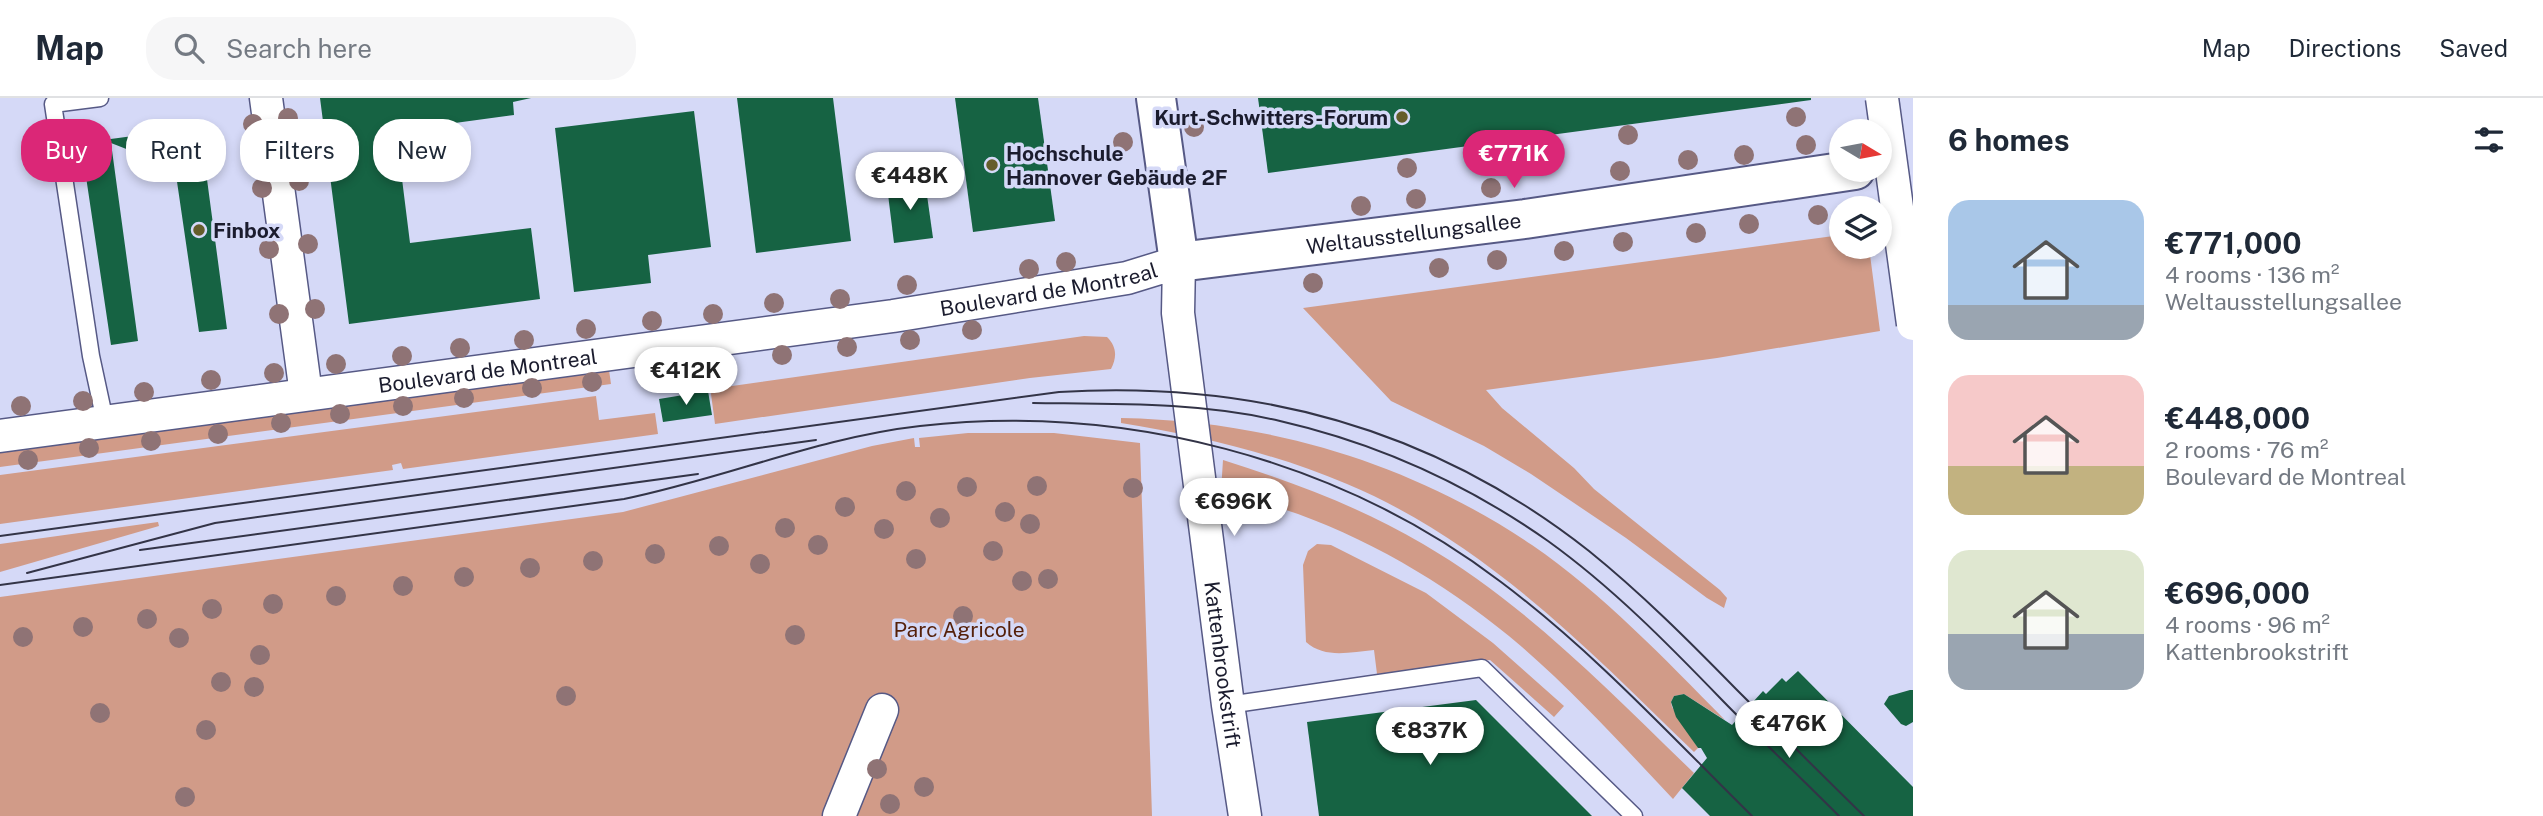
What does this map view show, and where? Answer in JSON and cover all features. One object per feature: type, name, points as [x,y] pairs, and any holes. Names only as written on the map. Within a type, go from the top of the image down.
[{"type":"main road","points":[[1156,98],[1179,262]]},
{"type":"main road","points":[[1892,164],[1913,161]]},
{"type":"main road","name":"Weltausstellungsallee","points":[[1179,262],[1525,219],[1829,174]]},
{"type":"street","points":[[266,98],[306,394]]},
{"type":"street","points":[[1882,98],[1913,324]]},
{"type":"street","name":"Boulevard de Montreal","points":[[0,436],[893,316],[1127,278],[1179,262]]},
{"type":"street","name":"Kattenbrookstrift","points":[[1179,262],[1178,313],[1228,705],[1245,816]]},
{"type":"street","points":[[839,816],[882,710]]},
{"type":"lane","points":[[100,98],[53,104],[91,356],[105,421]]},
{"type":"lane","points":[[1228,705],[1482,668],[1634,816]]},
{"type":"green space","points":[[1829,237],[1829,259],[1871,259],[1880,331],[1717,358],[1486,390],[1502,408],[1574,468],[1594,489],[1720,590],[1727,598],[1724,608],[1531,474],[1484,446],[1391,401],[1303,308]]},
{"type":"green space","points":[[1084,336],[1107,337],[1115,352],[1111,369],[1030,378],[715,424],[711,394],[712,390],[718,388]]},
{"type":"green space","points":[[609,370],[611,384],[0,467],[0,453]]},
{"type":"green space","points":[[596,396],[599,420],[655,413],[658,434],[403,469],[401,463],[392,465],[393,470],[0,524],[0,475]]},
{"type":"green space","points":[[1121,418],[1230,427],[1284,438],[1387,469],[1437,491],[1532,545],[1584,584],[1725,720],[1684,694],[1674,696],[1672,707],[1698,748],[1694,752],[1615,675],[1533,601],[1445,536],[1397,508],[1347,484],[1292,463],[1208,440],[1121,423]]},
{"type":"green space","name":"Parc Agricole","points":[[968,433],[1054,433],[1140,443],[1152,816],[0,816],[0,597],[623,512],[872,446],[914,438],[915,447],[920,447],[919,438]]},
{"type":"green space","points":[[1223,460],[1300,486],[1350,507],[1423,544],[1461,568],[1532,621],[1565,650],[1694,773],[1673,799],[1561,683],[1497,626],[1416,570],[1358,539],[1298,514],[1221,491]]},
{"type":"green space","points":[[158,522],[159,526],[0,572],[0,544]]},
{"type":"green space","points":[[1317,544],[1331,545],[1426,593],[1493,643],[1564,706],[1554,717],[1490,660],[1377,674],[1374,650],[1330,653],[1313,647],[1306,642],[1303,565],[1308,551]]},
{"type":"building","points":[[320,98],[531,98],[513,102],[514,115],[471,121],[373,119],[373,182],[402,182],[410,243],[531,228],[540,299],[349,324],[331,182],[359,182],[359,119],[323,119]]},
{"type":"building","points":[[737,98],[833,98],[851,241],[756,253]]},
{"type":"building","points":[[955,98],[1038,98],[1055,221],[973,232]]},
{"type":"building","name":"Kurt-Schwitters-Forum","points":[[1258,98],[1811,98],[1811,100],[1268,173]]},
{"type":"building","points":[[694,111],[711,247],[648,255],[651,283],[574,292],[555,128]]},
{"type":"building","points":[[126,137],[126,149],[112,143],[112,139]]},
{"type":"building","points":[[112,150],[138,341],[111,345],[87,182],[112,182]]},
{"type":"building","points":[[925,181],[933,238],[894,243],[887,186]]},
{"type":"building","points":[[177,182],[207,182],[227,329],[199,332]]},
{"type":"building","points":[[708,391],[712,415],[663,422],[659,399]]},
{"type":"building","points":[[1798,671],[1913,787],[1913,816],[1710,816],[1682,788],[1707,758],[1676,717],[1671,702],[1674,696],[1684,694],[1732,725],[1763,691],[1766,694],[1782,678],[1786,682]]},
{"type":"building","points":[[1913,690],[1913,722],[1906,726],[1901,724],[1884,704],[1889,696]]},
{"type":"building","points":[[1476,700],[1592,816],[1319,816],[1307,722]]},
{"type":"tram line","points":[[0,536],[1059,392],[1132,390],[1203,394],[1272,405],[1339,421],[1404,443],[1468,473],[1529,508],[1589,551],[1646,600],[1864,816]]},
{"type":"tram line","points":[[1033,403],[1157,405],[1249,415],[1351,441],[1453,484],[1517,520],[1595,577],[1660,637],[1839,816]]},
{"type":"tram line","points":[[0,585],[624,499],[845,439],[920,426],[997,421],[1073,423],[1150,433],[1226,449],[1299,472],[1370,502],[1438,539],[1501,582],[1568,636],[1752,816]]},
{"type":"tram line","points":[[27,573],[215,523],[816,440]]},
{"type":"tram line","points":[[140,550],[698,474]]},
{"type":"place","name":"Kurt-Schwitters-Forum","points":[[1402,117]]},
{"type":"place","name":"Hochschule Hannover Gebäude 2F","points":[[992,165]]},
{"type":"place","name":"Finbox","points":[[199,230]]}]
